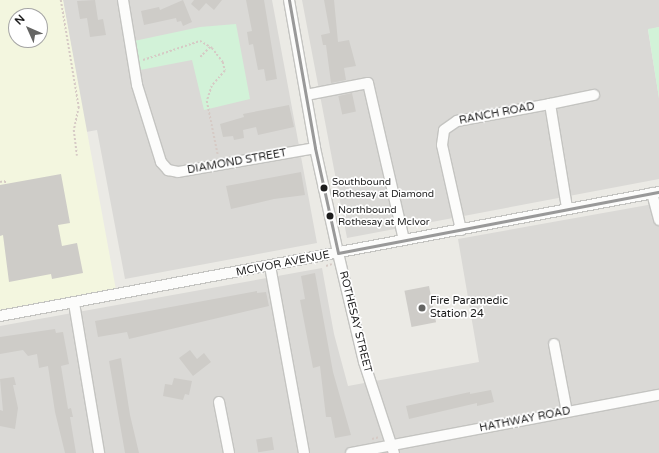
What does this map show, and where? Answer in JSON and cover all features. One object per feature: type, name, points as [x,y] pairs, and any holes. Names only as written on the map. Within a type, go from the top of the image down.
[{"type":"street","name":"DIAMOND STREET","points":[[123,0],[133,63],[161,162],[168,170],[178,172],[315,148]]},
{"type":"street","name":"ROTHESAY STREET","points":[[289,0],[315,148],[338,253],[364,362],[392,449]]},
{"type":"street","points":[[306,95],[368,84],[404,240]]},
{"type":"street","points":[[550,104],[594,95]]},
{"type":"street","name":"RANCH ROAD","points":[[461,230],[442,145],[444,130],[457,121],[550,104],[567,208]]},
{"type":"street","points":[[656,192],[659,220]]},
{"type":"street","name":"MCIVOR AVENUE","points":[[0,316],[656,192]]},
{"type":"street","points":[[270,266],[304,453]]},
{"type":"street","points":[[74,303],[99,453]]},
{"type":"street","points":[[554,344],[567,412]]},
{"type":"street","name":"HATHWAY ROAD","points":[[351,453],[392,449],[567,412],[659,395]]},
{"type":"street","points":[[219,402],[229,453]]},
{"type":"path","points":[[61,0],[79,108],[74,130],[77,156]]},
{"type":"path","points":[[133,63],[174,51],[191,43],[200,41],[210,46],[223,62],[225,72],[212,86],[208,101],[220,165]]},
{"type":"path","points":[[200,57],[210,46]]},
{"type":"path","points":[[0,182],[5,181],[6,184]]},
{"type":"shaded area","points":[[0,0],[63,0],[116,290],[0,310]]},
{"type":"shaded area","points":[[63,0],[272,0],[317,243],[125,279],[97,130],[86,132]]},
{"type":"shaded area","points":[[302,0],[659,0],[659,27],[648,30],[659,98],[659,179],[347,238]]},
{"type":"shaded area","points":[[236,24],[250,99],[204,110],[192,60],[140,70],[134,41],[200,27]]},
{"type":"shaded area","points":[[659,27],[659,98],[648,29]]},
{"type":"shaded area","points":[[659,203],[659,453],[0,453],[0,326],[322,268],[334,334],[348,386],[479,362],[458,239]]},
{"type":"building","points":[[95,0],[98,20],[103,19],[106,35],[90,37],[87,18],[80,19],[77,1]]},
{"type":"building","points":[[183,0],[192,22],[183,26],[181,21],[177,22],[176,18],[144,25],[141,11],[159,7],[160,10]]},
{"type":"building","points":[[194,0],[222,0],[214,10],[206,3],[199,11],[191,4]]},
{"type":"building","points":[[246,0],[264,0],[277,79],[266,81],[264,69],[258,70],[253,44],[249,45],[247,32],[252,31]]},
{"type":"building","points":[[324,0],[334,0],[338,42],[349,40],[356,66],[344,68],[346,80],[331,83],[326,45],[323,45],[321,35],[330,33]]},
{"type":"building","points":[[352,93],[356,112],[342,114],[338,96]]},
{"type":"building","points":[[289,105],[294,127],[258,135],[256,127],[243,130],[244,138],[234,140],[233,136],[223,137],[220,124],[244,117],[243,114]]},
{"type":"building","points":[[301,172],[305,195],[274,199],[231,209],[226,186]]},
{"type":"building","points":[[61,174],[70,223],[58,225],[62,246],[77,243],[83,273],[52,279],[51,274],[9,282],[3,235],[0,236],[0,185]]},
{"type":"building","points":[[315,273],[333,372],[351,435],[335,438],[331,417],[326,417],[320,366],[313,368],[300,300],[305,299],[301,276]]},
{"type":"building","points":[[429,286],[436,322],[412,327],[404,291]]},
{"type":"building","points":[[257,291],[257,293],[266,292],[269,306],[129,339],[127,332],[98,337],[95,321]]},
{"type":"building","points":[[55,329],[56,333],[63,332],[69,364],[61,366],[68,409],[71,408],[73,417],[70,417],[76,453],[65,453],[55,412],[48,366],[39,368],[37,354],[28,356],[23,350],[0,354],[0,337]]},
{"type":"building","points":[[190,350],[197,359],[204,353],[211,362],[193,376],[179,358]]},
{"type":"building","points":[[121,358],[130,415],[139,453],[125,453],[109,361]]},
{"type":"building","points":[[14,377],[16,385],[13,385],[18,408],[15,429],[0,426],[0,410],[3,411],[0,379]]},
{"type":"building","points":[[174,378],[192,381],[189,395],[185,394],[183,400],[163,396],[165,384],[172,385]]},
{"type":"building","points":[[491,390],[494,402],[477,406],[477,403],[409,419],[406,406],[470,392],[470,394]]},
{"type":"building","points":[[272,437],[274,450],[258,452],[256,440]]},
{"type":"transit line","points":[[289,0],[315,148],[338,253]]},
{"type":"transit line","points":[[338,253],[659,192]]},
{"type":"place","name":"Southbound Rothesay at Diamond","points":[[324,188]]},
{"type":"place","name":"Northbound Rothesay at McIvor","points":[[330,216]]},
{"type":"place","name":"Fire Paramedic Station 24","points":[[422,308]]}]
